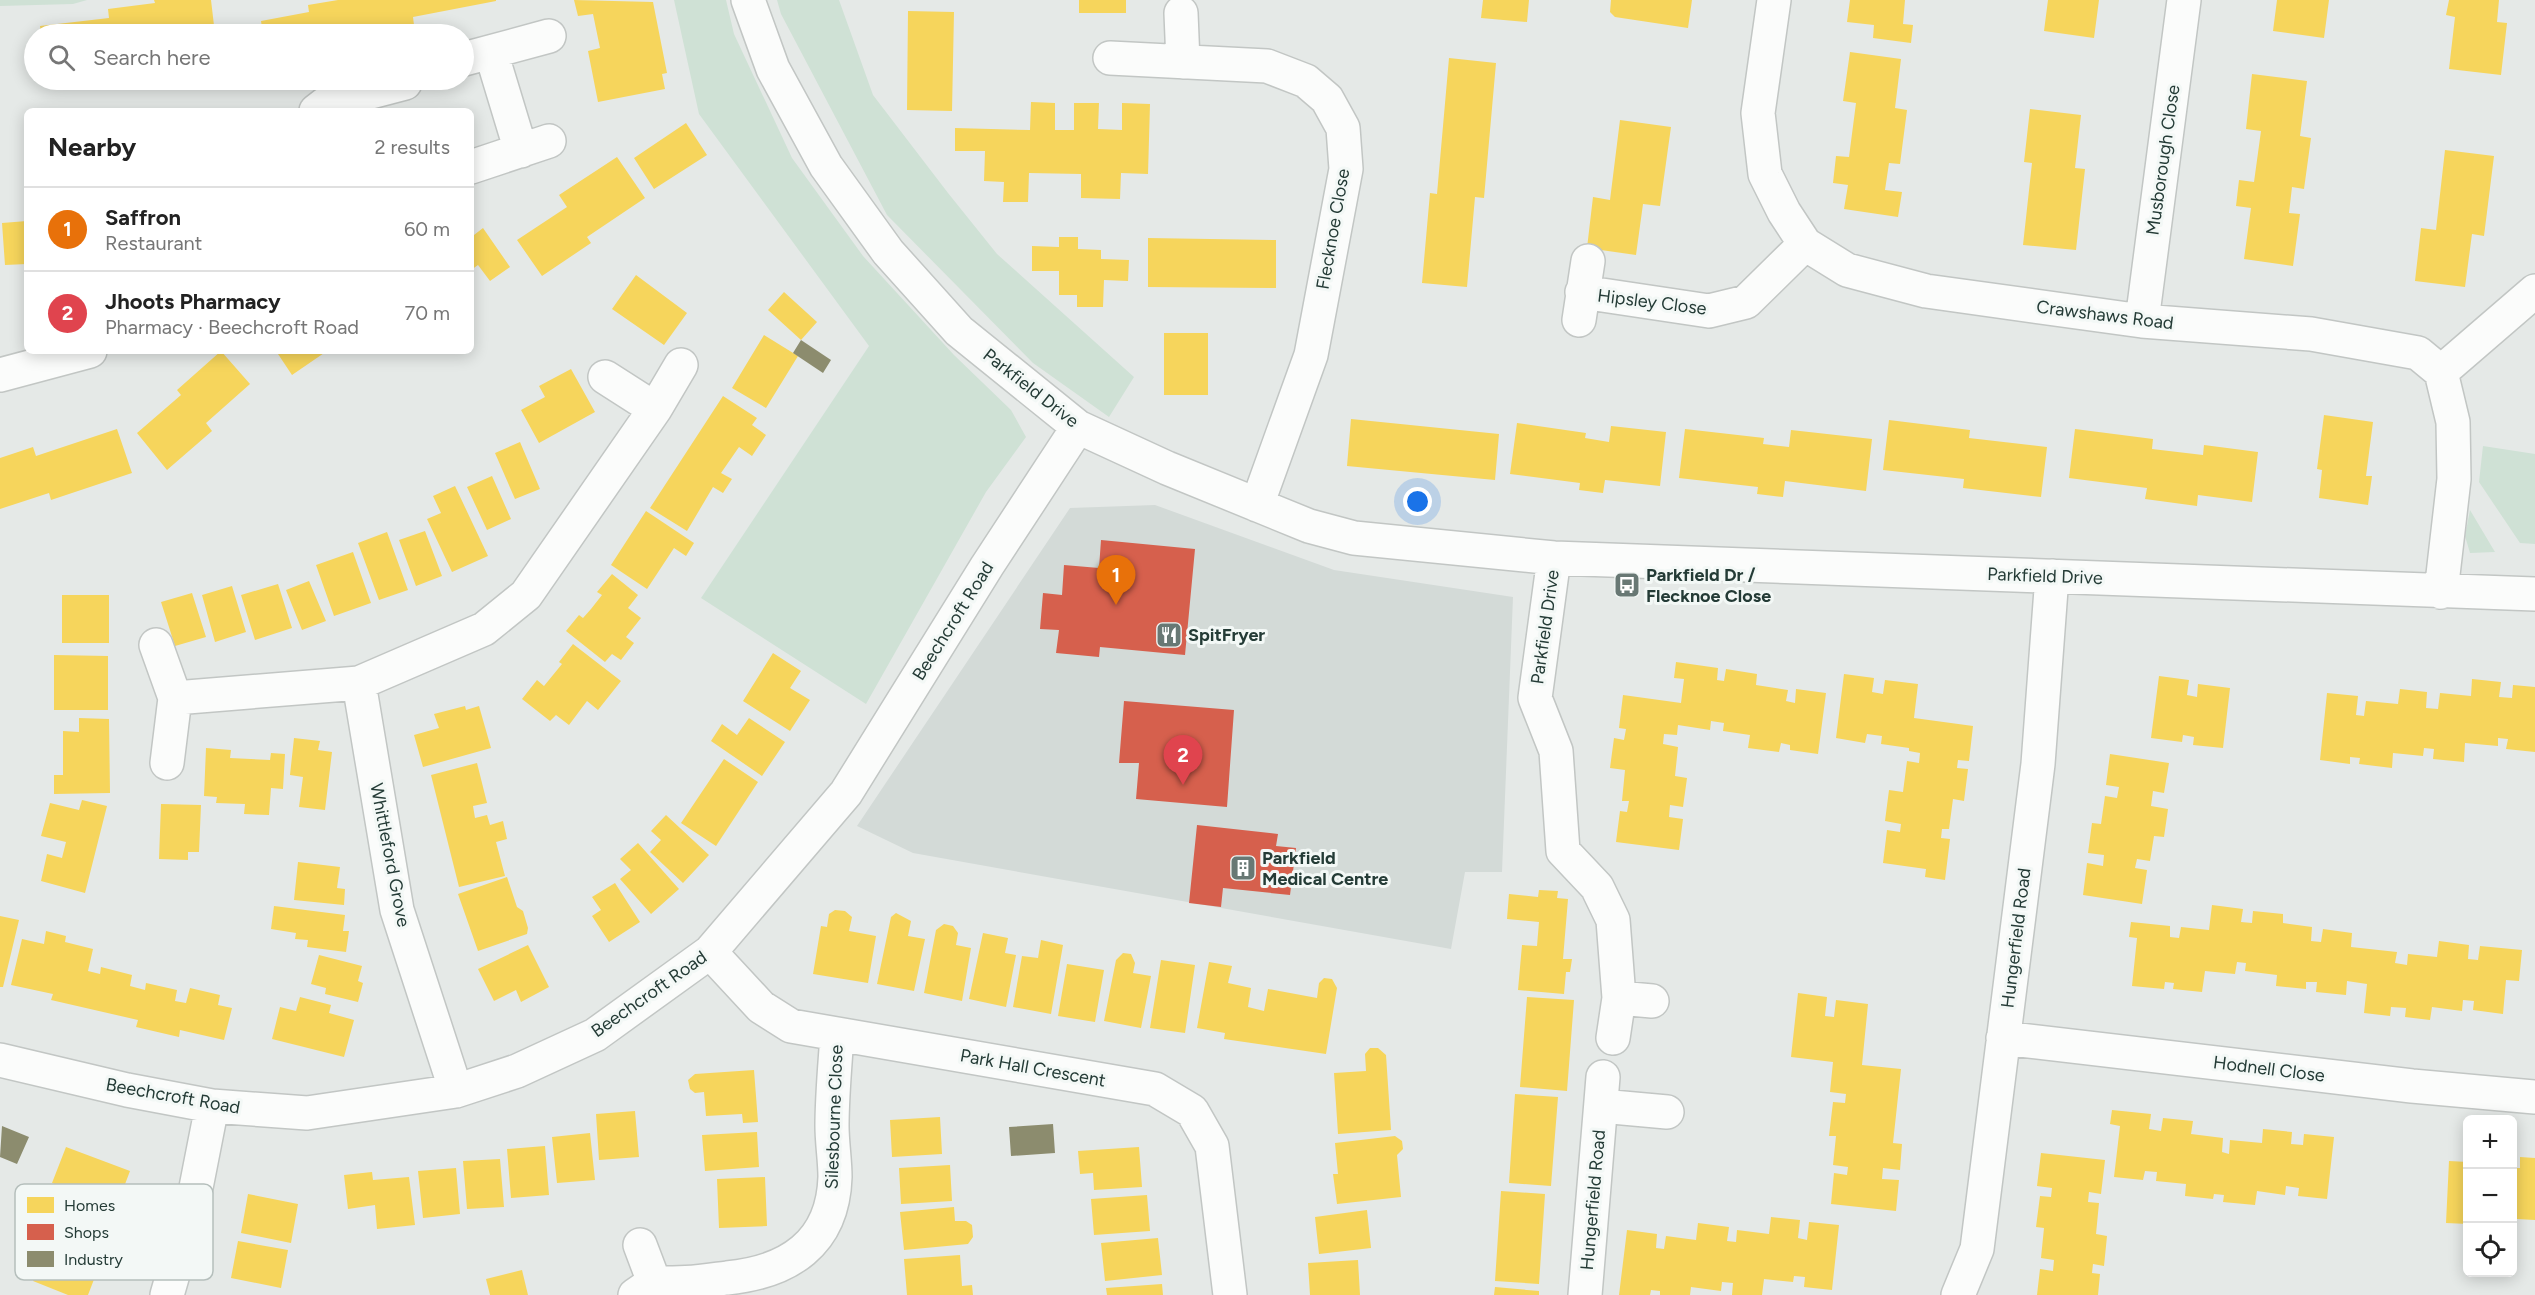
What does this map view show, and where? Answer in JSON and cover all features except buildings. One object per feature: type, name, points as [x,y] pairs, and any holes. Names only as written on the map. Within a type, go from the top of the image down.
[{"type":"street","name":"Parkfield Drive","points":[[748,0],[773,69],[826,166],[888,252],[959,331],[1078,427],[1167,468],[1309,526],[1354,538],[1554,558],[2535,594]]},
{"type":"street","name":"Crawshaws Road","points":[[1774,0],[1758,113],[1765,174],[1784,212],[1805,244],[1847,270],[1926,291],[2142,321],[2322,336],[2418,353],[2441,372]]},
{"type":"street","name":"Musborough Close","points":[[2142,321],[2184,0]]},
{"type":"street","points":[[1181,13],[1183,62]]},
{"type":"street","points":[[474,166],[535,146],[477,56],[549,36]]},
{"type":"street","name":"Flecknoe Close","points":[[1110,58],[1267,66],[1306,81],[1327,99],[1342,128],[1346,169],[1311,355],[1257,505]]},
{"type":"street","points":[[320,108],[325,104],[378,90]]},
{"type":"street","name":"Hipsley Close","points":[[1583,291],[1709,311],[1746,302],[1805,244]]},
{"type":"street","points":[[2441,592],[2454,479],[2453,422],[2441,372],[2535,291]]},
{"type":"street","points":[[0,375],[79,354]]},
{"type":"street","points":[[175,698],[359,684],[484,629],[526,595],[655,409],[681,365]]},
{"type":"street","points":[[605,377],[655,409]]},
{"type":"street","name":"Beechcroft Road","points":[[0,1060],[127,1090],[212,1106],[307,1113],[456,1091],[517,1071],[595,1035],[710,952],[846,793],[987,566],[1078,427]]},
{"type":"street","name":"Parkfield Drive","points":[[1554,558],[1535,698],[1556,751],[1563,851],[1597,887],[1613,920],[1619,998],[1614,1038]]},
{"type":"street","name":"Hungerfield Road","points":[[1958,1295],[1977,1249],[2038,764],[2052,576]]},
{"type":"street","points":[[156,645],[175,698],[167,763]]},
{"type":"street","name":"Whittleford Grove","points":[[359,684],[397,910],[456,1091]]},
{"type":"street","name":"Park Hall Crescent","points":[[710,952],[761,1007],[791,1026],[1155,1089],[1192,1111],[1212,1146],[1230,1295]]},
{"type":"street","points":[[1619,998],[1652,1001]]},
{"type":"street","name":"Silesbourne Close","points":[[640,1245],[645,1288],[757,1275],[781,1267],[802,1253],[826,1219],[832,1200],[835,1178],[832,1127],[837,1035]]},
{"type":"street","name":"Hodnell Close","points":[[2002,1038],[2412,1086],[2535,1097]]},
{"type":"street","name":"Hungerfield Road","points":[[1585,1295],[1602,1091],[1667,1112]]},
{"type":"street","points":[[197,1184],[212,1106]]},
{"type":"street","points":[[167,1295],[171,1280]]},
{"type":"shaded area","points":[[1155,505],[1334,570],[1513,597],[1502,872],[1465,872],[1451,949],[913,853],[857,826],[1070,508]]},
{"type":"green space","points":[[0,0],[87,0],[73,4],[0,6]]},
{"type":"green space","points":[[674,0],[726,0],[734,34],[792,158],[863,256],[954,355],[1011,410],[1026,437],[986,492],[866,704],[701,598],[869,346],[699,114]]},
{"type":"green space","points":[[777,0],[839,0],[873,95],[948,193],[997,254],[1134,377],[1109,417],[1033,363],[887,215],[781,14]]},
{"type":"green space","points":[[2483,446],[2535,454],[2535,544],[2520,543],[2479,482]]},
{"type":"green space","points":[[2470,510],[2495,552],[2470,553],[2465,536]]},
{"type":"place","name":"Parkfield Dr / Flecknoe Close","points":[[1627,585]]},
{"type":"place","name":"Saffron","points":[[1116,605]]},
{"type":"place","name":"SpitFryer","points":[[1169,635]]},
{"type":"place","name":"Jhoots Pharmacy","points":[[1183,785]]},
{"type":"place","name":"Parkfield Medical Centre","points":[[1243,868]]}]
